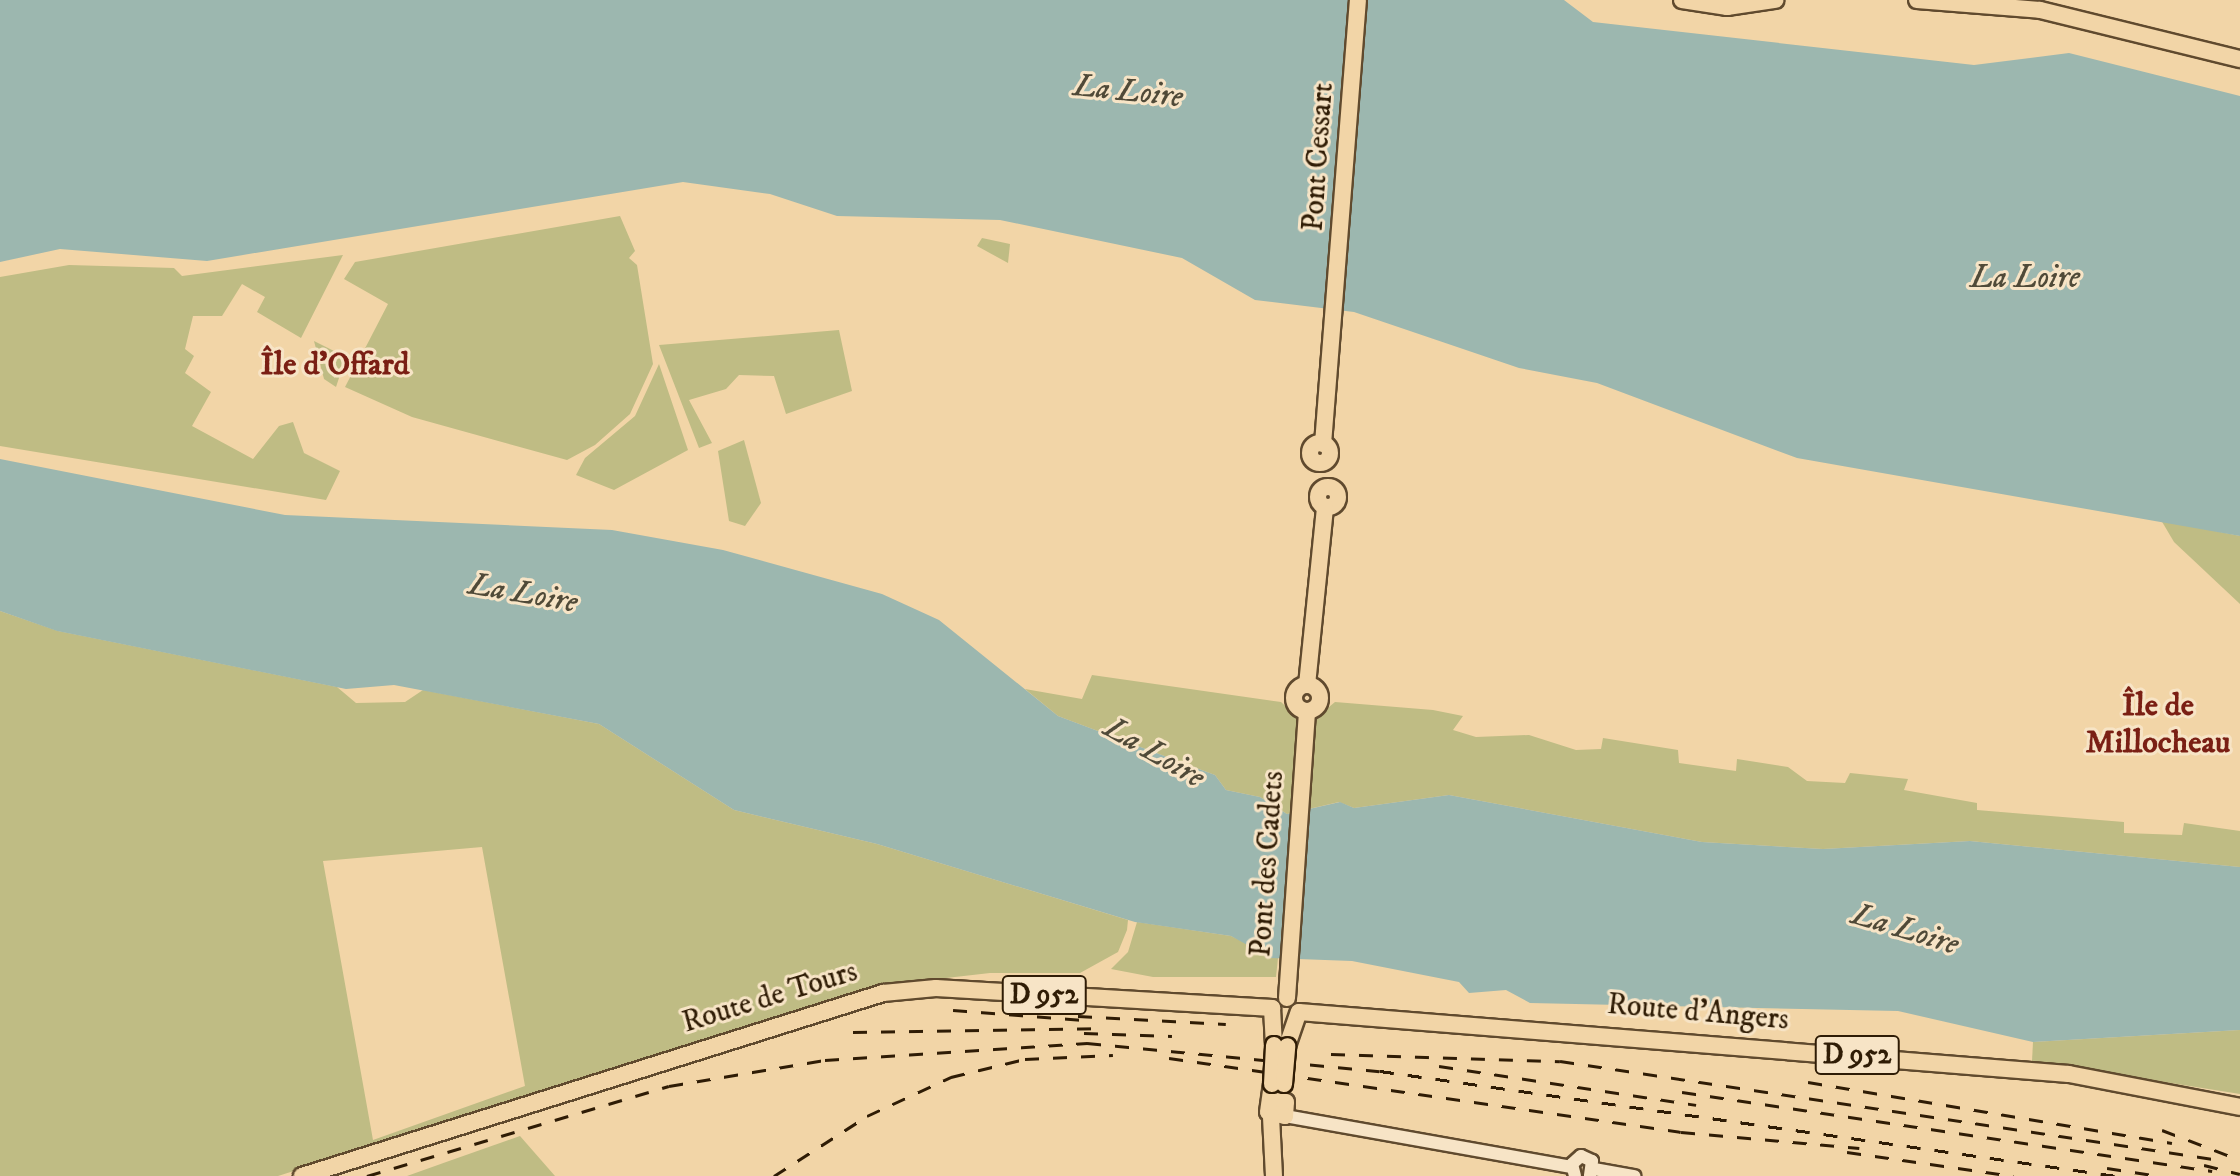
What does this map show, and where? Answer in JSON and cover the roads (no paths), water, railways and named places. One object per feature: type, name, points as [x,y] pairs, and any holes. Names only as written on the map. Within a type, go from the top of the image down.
[{"type":"main road","name":"Pont Cessart","points":[[1307,685],[1325,507],[1318,495],[1326,487],[1321,463],[1330,454],[1323,444],[1336,318],[1358,0]]},
{"type":"main road","points":[[1688,2],[1713,0]]},
{"type":"main road","points":[[1688,2],[1775,0]]},
{"type":"main road","points":[[1917,0],[2040,10],[2240,59]]},
{"type":"main road","name":"Pont des Cadets","points":[[1288,991],[1307,712],[1293,698],[1307,685]]},
{"type":"main road","name":"Route de Tours","points":[[302,1176],[883,993],[936,988],[1296,1017]]},
{"type":"main road","points":[[1274,1176],[1280,1103],[1280,1046],[1274,1015],[1288,991]]},
{"type":"main road","points":[[1280,1046],[1296,1017],[1288,991]]},
{"type":"main road","name":"Route d'Angers","points":[[1296,1017],[1895,1058],[2139,1086],[2240,1107]]},
{"type":"main road","name":"Route d'Angers","points":[[2139,1086],[2240,1117]]},
{"type":"street","points":[[1280,1103],[1307,1117],[1573,1172],[1586,1156],[1592,1172],[1634,1176]]},
{"type":"water","name":"La Loire","points":[[0,0],[1564,0],[1593,22],[1974,65],[2069,53],[2240,96],[2240,536],[1797,458],[1597,383],[1519,368],[1354,312],[1255,300],[1182,258],[1000,220],[837,216],[770,194],[683,182],[207,261],[60,249],[0,262]]},
{"type":"water","name":"La Loire","points":[[0,459],[285,515],[612,530],[723,550],[882,594],[939,620],[1058,716],[1215,775],[1226,790],[1260,797],[1287,814],[1340,802],[1354,808],[1449,795],[1702,842],[1823,849],[1970,841],[2240,867],[2240,1030],[2033,1042],[1898,1011],[1530,1003],[1506,990],[1469,993],[1459,982],[1352,961],[1271,958],[1231,936],[1135,922],[877,844],[734,810],[599,724],[394,685],[346,689],[57,631],[0,611]]},
{"type":"railway","points":[[953,1010],[1084,1020]]},
{"type":"railway","points":[[1078,1016],[1226,1024]]},
{"type":"railway","points":[[853,1032],[1097,1028]]},
{"type":"railway","points":[[1084,1033],[1172,1036]]},
{"type":"railway","points":[[367,1176],[669,1086],[825,1060],[1087,1043],[1380,1071],[2117,1176]]},
{"type":"railway","points":[[1331,1054],[1560,1061],[2220,1160]]},
{"type":"railway","points":[[774,1176],[867,1116],[951,1077],[1025,1059],[1113,1055]]},
{"type":"railway","points":[[1169,1058],[1681,1132],[1859,1148]]},
{"type":"railway","points":[[1439,1066],[1696,1105]]},
{"type":"railway","points":[[1808,1082],[2172,1143]]},
{"type":"railway","points":[[1682,1092],[2212,1171]]},
{"type":"railway","points":[[2162,1130],[2240,1160]]},
{"type":"railway","points":[[1847,1152],[2013,1176]]},
{"type":"railway","points":[[2204,1165],[2240,1174]]},
{"type":"railway","points":[[2107,1168],[2159,1176]]},
{"type":"district","name":"Île d'Offard","points":[[335,365]]},
{"type":"district","name":"Île de Millocheau","points":[[2158,726]]}]
